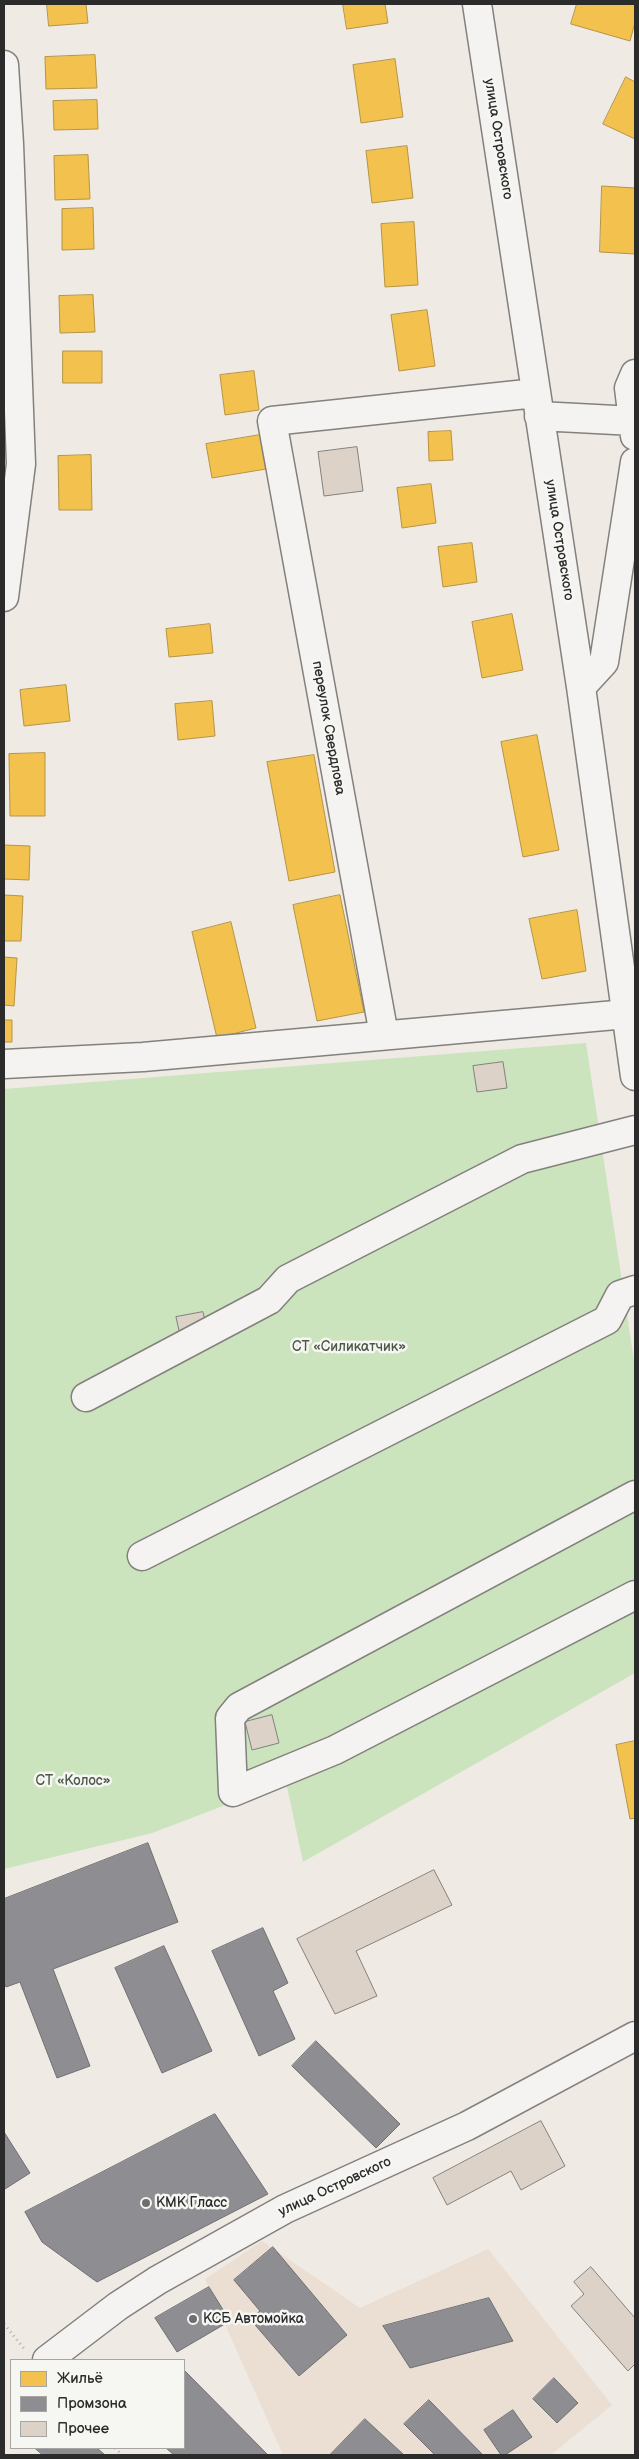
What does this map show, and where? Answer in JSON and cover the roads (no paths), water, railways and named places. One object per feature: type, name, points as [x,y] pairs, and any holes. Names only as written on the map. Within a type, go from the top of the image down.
[{"type":"street","name":"улица Островского","points":[[477,4],[629,994],[635,1076]]},
{"type":"street","points":[[4,65],[9,144],[21,464],[4,597]]},
{"type":"street","points":[[538,405],[635,428],[629,388],[635,374]]},
{"type":"street","name":"переулок Свердлова","points":[[384,1035],[272,421],[538,405]]},
{"type":"street","points":[[581,687],[604,662],[635,462]]},
{"type":"street","points":[[4,1064],[143,1057],[384,1035],[629,994]]},
{"type":"street","points":[[86,1397],[269,1300],[288,1279],[522,1159],[635,1130]]},
{"type":"street","points":[[142,1556],[607,1320],[620,1294],[635,1290]]},
{"type":"street","points":[[635,1495],[239,1707],[230,1718],[233,1792],[336,1750],[635,1595]]},
{"type":"street","name":"улица Островского","points":[[38,2357],[158,2280],[285,2209],[467,2126],[635,2036]]},
{"type":"place","name":"КМК Гласс","points":[[146,2203]]},
{"type":"place","name":"КСБ Автомойка","points":[[193,2319]]},
{"type":"park label","name":"СТ «Силикатчик»","points":[[349,1347]]},
{"type":"park label","name":"СТ «Колос»","points":[[73,1781]]}]
